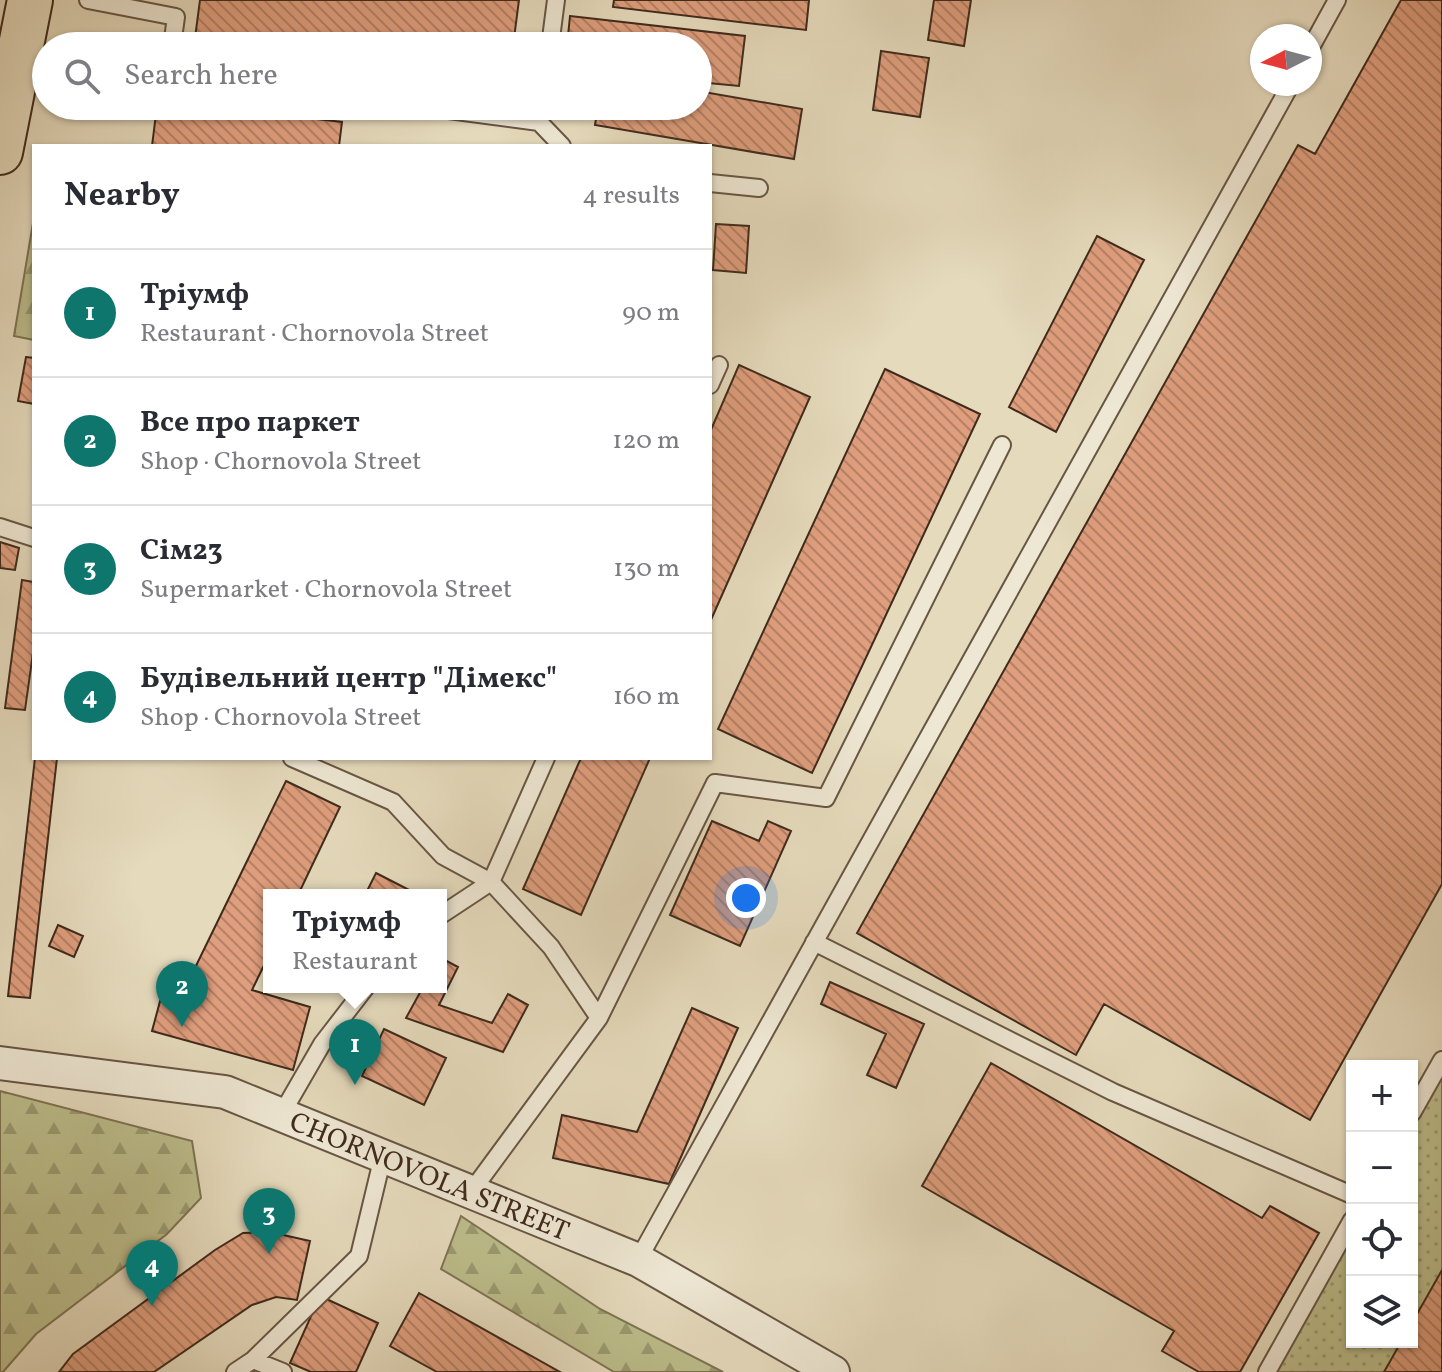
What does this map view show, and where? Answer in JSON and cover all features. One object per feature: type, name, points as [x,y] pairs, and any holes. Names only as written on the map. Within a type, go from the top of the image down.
[{"type":"main road","points":[[0,152],[18,17]]},
{"type":"street","name":"CHORNOVOLA STREET","points":[[0,1063],[225,1092],[638,1260],[833,1372]]},
{"type":"lane","points":[[88,0],[176,17],[174,32]]},
{"type":"lane","points":[[552,32],[556,0]]},
{"type":"lane","points":[[1322,27],[1337,0]]},
{"type":"lane","points":[[638,1260],[1284,96]]},
{"type":"lane","points":[[544,120],[561,144]]},
{"type":"lane","points":[[712,183],[759,188]]},
{"type":"lane","points":[[712,381],[719,365]]},
{"type":"lane","points":[[471,1192],[599,1018],[715,783],[826,798],[1002,445]]},
{"type":"lane","points":[[0,527],[32,537]]},
{"type":"lane","points":[[297,760],[393,802],[443,856],[491,882],[551,947],[599,1018]]},
{"type":"lane","points":[[447,911],[491,882],[545,760]]},
{"type":"lane","points":[[814,942],[1113,1092],[1346,1192]]},
{"type":"lane","points":[[281,1115],[322,1044],[361,993]]},
{"type":"lane","points":[[1418,1102],[1442,1060]]},
{"type":"lane","points":[[235,1372],[253,1360],[359,1256],[383,1156]]},
{"type":"lane","points":[[1267,1372],[1346,1231]]},
{"type":"lane","points":[[253,1360],[283,1372]]},
{"type":"green space","points":[[32,229],[32,340],[14,336]]},
{"type":"green space","points":[[1442,1060],[1442,1372],[1267,1372],[1346,1231],[1346,1348],[1418,1348],[1418,1102]]},
{"type":"green space","points":[[0,1091],[192,1141],[201,1198],[167,1234],[36,1334],[3,1372],[0,1372]]},
{"type":"green space","points":[[461,1216],[600,1309],[723,1372],[614,1372],[441,1269]]},
{"type":"building","points":[[200,0],[519,0],[515,32],[196,32]]},
{"type":"building","points":[[614,0],[809,0],[806,30],[613,7]]},
{"type":"building","points":[[934,0],[971,0],[964,46],[928,40]]},
{"type":"building","points":[[1401,0],[1442,0],[1442,884],[1310,1120],[1104,1004],[1076,1055],[857,933],[1298,145],[1315,154]]},
{"type":"building","points":[[570,16],[710,32],[568,32]]},
{"type":"building","points":[[712,32],[745,36],[739,86],[712,83]]},
{"type":"building","points":[[881,51],[929,58],[920,117],[873,110]]},
{"type":"building","points":[[712,93],[802,109],[794,159],[595,125],[596,120],[712,120]]},
{"type":"building","points":[[155,120],[342,122],[339,144],[152,144]]},
{"type":"building","points":[[716,224],[749,226],[746,273],[713,270]]},
{"type":"building","points":[[1097,236],[1144,260],[1056,432],[1009,407]]},
{"type":"building","points":[[26,357],[32,358],[32,404],[18,401]]},
{"type":"building","points":[[739,365],[810,397],[712,618],[712,427]]},
{"type":"building","points":[[885,369],[980,414],[812,773],[718,729]]},
{"type":"building","points":[[0,542],[19,548],[15,570],[0,568]]},
{"type":"building","points":[[22,580],[32,582],[32,660],[25,710],[5,708]]},
{"type":"building","points":[[35,760],[57,760],[30,998],[8,996]]},
{"type":"building","points":[[580,760],[649,760],[581,915],[523,889]]},
{"type":"building","points":[[286,781],[340,807],[301,889],[263,889],[263,967],[252,990],[310,1007],[293,1070],[152,1031],[169,968],[192,974]]},
{"type":"building","points":[[712,821],[759,841],[768,821],[791,831],[740,946],[670,915]]},
{"type":"building","points":[[376,873],[407,889],[368,889]]},
{"type":"building","points":[[58,925],[83,936],[74,957],[49,946]]},
{"type":"building","points":[[447,961],[458,967],[447,989]]},
{"type":"building","points":[[830,982],[924,1024],[896,1088],[867,1075],[886,1034],[821,1004]]},
{"type":"building","points":[[420,993],[445,993],[439,1005],[492,1023],[508,994],[528,1005],[503,1052],[406,1018]]},
{"type":"building","points":[[692,1008],[738,1028],[669,1184],[553,1158],[562,1115],[637,1132]]},
{"type":"building","points":[[384,1029],[446,1058],[424,1105],[362,1076]]},
{"type":"building","points":[[991,1063],[1262,1218],[1270,1206],[1319,1233],[1240,1372],[1199,1372],[1162,1351],[1174,1331],[922,1186]]},
{"type":"building","points":[[270,1232],[310,1241],[297,1300],[276,1297],[252,1305],[154,1372],[59,1372],[73,1354],[215,1250],[243,1233]]},
{"type":"building","points":[[1442,1270],[1442,1372],[1384,1372],[1398,1348],[1418,1348],[1418,1312]]},
{"type":"building","points":[[419,1293],[560,1372],[437,1372],[390,1346]]},
{"type":"building","points":[[320,1296],[378,1323],[356,1372],[311,1372],[290,1363]]},
{"type":"place","name":"Все про паркет","points":[[182,1027]]},
{"type":"place","name":"Тріумф","points":[[355,1085]]},
{"type":"place","name":"Сім23","points":[[269,1254]]},
{"type":"place","name":"Будівельний центр \"Дімекс\"","points":[[152,1306]]}]
